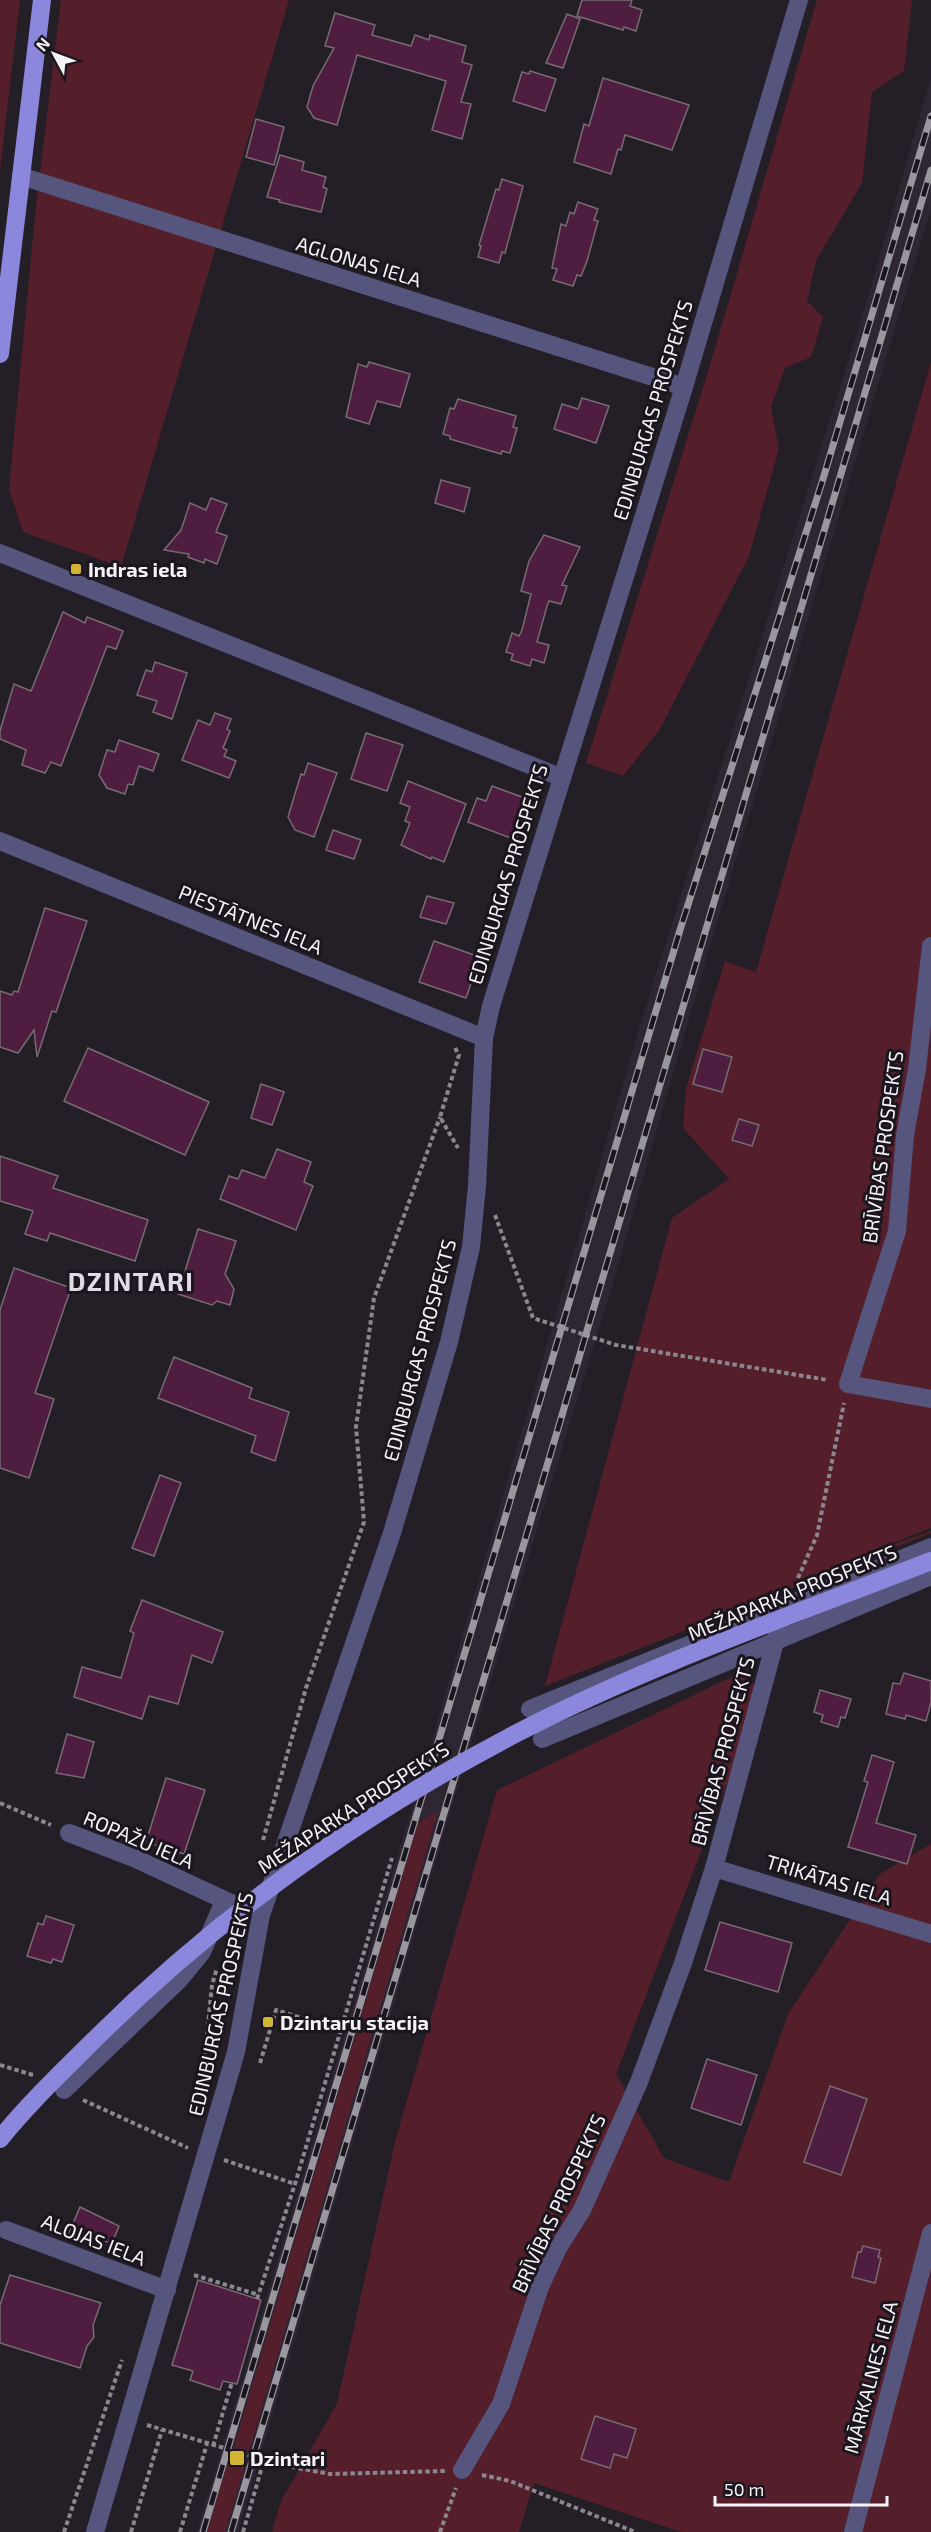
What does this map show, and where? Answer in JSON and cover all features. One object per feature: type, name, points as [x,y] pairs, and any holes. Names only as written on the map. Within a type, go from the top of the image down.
[{"type":"main road","points":[[0,354],[42,0]]},
{"type":"main road","name":"MEŽAPARKA PROSPEKTS","points":[[0,2139],[47,2086],[117,2017],[219,1925],[280,1878],[419,1786],[521,1731],[631,1680],[931,1560]]},
{"type":"street","name":"EDINBURGAS PROSPEKTS","points":[[95,2532],[208,2154],[236,2052],[261,1915],[392,1533],[425,1428],[471,1247],[477,1186],[484,1038],[490,1005],[684,387],[799,0]]},
{"type":"street","name":"AGLONAS IELA","points":[[21,176],[684,387]]},
{"type":"street","points":[[0,553],[560,777]]},
{"type":"street","name":"PIESTĀTNES IELA","points":[[0,841],[484,1038]]},
{"type":"street","name":"BRĪVĪBAS PROSPEKTS","points":[[848,1384],[897,1231],[905,1135],[917,1069],[931,946]]},
{"type":"street","points":[[848,1384],[931,1399]]},
{"type":"street","points":[[530,1709],[931,1547]]},
{"type":"street","points":[[542,1738],[931,1576]]},
{"type":"street","name":"BRĪVĪBAS PROSPEKTS","points":[[462,2470],[501,2404],[540,2287],[558,2248],[582,2210],[639,2082],[683,1963],[714,1868],[785,1605]]},
{"type":"street","name":"ROPAŽU IELA","points":[[69,1833],[134,1858],[224,1901],[261,1915]]},
{"type":"street","name":"TRIKĀTAS IELA","points":[[714,1868],[931,1934]]},
{"type":"street","points":[[64,2090],[179,1980],[202,1953],[224,1901]]},
{"type":"street","name":"ALOJAS IELA","points":[[6,2230],[167,2290]]},
{"type":"street","name":"MĀRKALNES IELA","points":[[854,2532],[931,2233]]},
{"type":"path","points":[[262,1844],[306,1688],[364,1522],[356,1427],[374,1298],[440,1117],[459,1055],[441,1020]]},
{"type":"path","points":[[440,1117],[460,1153]]},
{"type":"path","points":[[477,1186],[492,1208],[533,1318],[616,1345],[848,1384],[817,1535],[785,1605]]},
{"type":"path","name":"ROPAŽU IELA","points":[[0,1803],[69,1833]]},
{"type":"path","points":[[194,2275],[258,2297],[295,2184],[392,1858]]},
{"type":"path","points":[[200,2098],[212,1985],[218,1962]]},
{"type":"path","points":[[260,2063],[276,2010],[341,2030]]},
{"type":"path","points":[[0,2065],[22,2069],[188,2148],[295,2184]]},
{"type":"path","points":[[185,2159],[191,2138]]},
{"type":"path","points":[[64,2532],[124,2354]]},
{"type":"path","points":[[213,2446],[232,2382]]},
{"type":"path","points":[[130,2419],[213,2446],[330,2474],[462,2470],[510,2481],[635,2532]]},
{"type":"path","points":[[131,2532],[162,2430]]},
{"type":"path","points":[[180,2532],[207,2444]]},
{"type":"path","points":[[243,2532],[264,2460]]},
{"type":"path","points":[[440,2532],[462,2470]]},
{"type":"shaded area","points":[[0,0],[20,0],[0,171]]},
{"type":"shaded area","points":[[61,0],[289,0],[121,567],[23,532],[9,489],[35,215]]},
{"type":"shaded area","points":[[817,0],[912,0],[904,71],[872,92],[862,183],[816,261],[807,301],[823,317],[811,357],[785,368],[771,407],[779,448],[749,556],[660,729],[623,776],[586,763],[711,362]]},
{"type":"shaded area","points":[[931,77],[931,209],[707,956],[611,1290],[453,1802],[238,2532],[197,2532],[429,1750],[641,1022],[862,317]]},
{"type":"shaded area","points":[[931,362],[931,1528],[841,1563],[931,1531],[931,1533],[545,1686],[672,1218],[729,1179],[683,1128],[686,1088],[725,961],[756,972]]},
{"type":"shaded area","points":[[746,1670],[760,1697],[616,2074],[664,2158],[729,2182],[788,2014],[880,1874],[931,1844],[931,2532],[681,2532],[534,2483],[519,2532],[272,2532],[281,2501],[337,2404],[396,2138],[497,1790]]},
{"type":"shaded area","points":[[438,1811],[249,2452],[234,2447],[418,1823]]},
{"type":"shaded area","points":[[230,2455],[247,2459],[225,2532],[207,2532]]},
{"type":"building","points":[[582,0],[632,0],[630,6],[642,10],[636,31],[624,27],[623,30],[577,16]]},
{"type":"building","points":[[335,13],[375,25],[372,35],[411,46],[415,35],[429,40],[430,35],[466,46],[462,62],[472,65],[461,102],[471,104],[462,139],[432,130],[446,81],[357,55],[337,125],[314,118],[307,107],[313,86],[334,48],[325,46]]},
{"type":"building","points":[[567,14],[580,19],[563,68],[546,63]]},
{"type":"building","points":[[530,71],[556,79],[545,111],[513,101],[522,72],[529,74]]},
{"type":"building","points":[[603,78],[689,105],[672,150],[625,135],[621,150],[618,149],[611,174],[574,162],[584,124],[589,126]]},
{"type":"building","points":[[256,119],[284,127],[274,165],[246,157]]},
{"type":"building","points":[[280,155],[304,162],[302,170],[326,177],[323,187],[327,189],[321,212],[267,197]]},
{"type":"building","points":[[502,179],[523,186],[505,253],[502,252],[499,263],[478,257],[481,246],[479,245],[496,189],[499,190]]},
{"type":"building","points":[[578,202],[598,209],[594,220],[598,221],[587,261],[581,276],[577,275],[573,286],[553,280],[557,269],[552,268],[561,224],[566,226],[570,212],[574,214]]},
{"type":"building","points":[[369,362],[410,374],[400,407],[377,401],[369,424],[346,417],[358,364],[367,367]]},
{"type":"building","points":[[582,398],[609,406],[596,443],[554,429],[562,404],[578,409]]},
{"type":"building","points":[[458,399],[516,416],[513,427],[517,428],[510,453],[502,451],[501,454],[450,439],[450,436],[443,434],[450,408],[454,409]]},
{"type":"building","points":[[441,480],[470,488],[464,512],[435,503]]},
{"type":"building","points":[[211,498],[227,504],[216,532],[227,536],[217,564],[205,559],[204,563],[188,557],[189,554],[164,550],[181,530],[190,503],[206,510]]},
{"type":"building","points":[[544,535],[580,547],[562,585],[567,586],[561,604],[549,601],[547,606],[537,642],[549,645],[544,663],[532,659],[530,666],[511,660],[513,654],[506,652],[512,633],[519,636],[522,630],[531,594],[521,591],[529,561]]},
{"type":"building","points":[[63,612],[85,623],[87,617],[123,631],[116,649],[107,646],[61,766],[51,762],[45,773],[22,765],[26,750],[0,739],[0,731],[14,684],[31,691]]},
{"type":"building","points":[[155,662],[187,673],[172,719],[153,712],[157,701],[137,695],[146,670],[152,672]]},
{"type":"building","points":[[215,713],[231,719],[227,729],[230,731],[223,748],[227,750],[224,756],[236,761],[229,778],[182,760],[198,720],[210,725]]},
{"type":"building","points":[[366,733],[403,745],[387,791],[351,779]]},
{"type":"building","points":[[119,740],[159,754],[153,771],[139,766],[133,785],[128,784],[125,794],[107,788],[99,775],[107,750],[115,752]]},
{"type":"building","points":[[308,763],[337,773],[314,837],[295,830],[288,817],[301,774],[304,775]]},
{"type":"building","points":[[408,781],[466,804],[444,862],[432,857],[431,859],[401,845],[410,823],[405,821],[410,807],[400,803]]},
{"type":"building","points":[[492,786],[530,800],[516,840],[468,822],[477,798],[486,801]]},
{"type":"building","points":[[333,830],[361,840],[354,859],[326,850]]},
{"type":"building","points":[[427,896],[454,903],[446,924],[420,917]]},
{"type":"building","points":[[45,908],[87,921],[56,1012],[52,1011],[37,1057],[34,1030],[18,1053],[0,1047],[0,991],[12,995],[14,991],[18,992]]},
{"type":"building","points":[[434,941],[480,957],[466,998],[419,982]]},
{"type":"building","points":[[88,1048],[209,1102],[185,1155],[64,1101]]},
{"type":"building","points":[[703,1049],[732,1057],[722,1092],[693,1084]]},
{"type":"building","points":[[261,1084],[284,1092],[272,1125],[251,1118]]},
{"type":"building","points":[[739,1119],[759,1125],[752,1146],[732,1140]]},
{"type":"building","points":[[277,1149],[311,1162],[304,1182],[313,1186],[296,1230],[220,1199],[229,1176],[238,1179],[242,1170],[265,1178]]},
{"type":"building","points":[[0,1156],[58,1176],[53,1188],[148,1220],[135,1261],[50,1233],[47,1241],[25,1234],[33,1211],[0,1201]]},
{"type":"building","points":[[198,1229],[236,1241],[225,1274],[234,1289],[230,1305],[217,1301],[212,1305],[178,1294]]},
{"type":"building","points":[[14,1268],[71,1288],[35,1393],[54,1399],[29,1478],[0,1468],[0,1310]]},
{"type":"building","points":[[174,1357],[252,1388],[249,1398],[289,1412],[275,1461],[251,1452],[256,1436],[158,1398]]},
{"type":"building","points":[[160,1475],[181,1483],[154,1556],[132,1548]]},
{"type":"building","points":[[142,1600],[223,1632],[212,1663],[192,1655],[178,1704],[149,1696],[142,1719],[74,1697],[82,1667],[121,1678],[134,1633],[130,1631]]},
{"type":"building","points":[[904,1673],[931,1681],[931,1702],[926,1721],[906,1715],[905,1719],[886,1714],[893,1683],[900,1684]]},
{"type":"building","points":[[820,1690],[851,1699],[845,1718],[841,1717],[838,1727],[821,1722],[823,1715],[814,1712]]},
{"type":"building","points":[[67,1734],[94,1742],[84,1778],[56,1773]]},
{"type":"building","points":[[872,1755],[894,1762],[876,1823],[916,1835],[907,1864],[848,1847],[868,1782],[864,1781]]},
{"type":"building","points":[[166,1778],[205,1790],[184,1854],[146,1842]]},
{"type":"building","points":[[46,1916],[74,1925],[62,1962],[53,1959],[51,1963],[27,1956],[38,1923],[43,1925]]},
{"type":"building","points":[[720,1922],[792,1943],[778,1992],[705,1970]]},
{"type":"building","points":[[707,2059],[757,2075],[741,2125],[691,2108]]},
{"type":"building","points":[[830,2086],[867,2099],[841,2175],[804,2162]]},
{"type":"building","points":[[80,2207],[119,2226],[112,2243],[69,2233]]},
{"type":"building","points":[[863,2246],[880,2250],[878,2257],[881,2258],[875,2283],[852,2277],[858,2252],[861,2252]]},
{"type":"building","points":[[10,2275],[101,2303],[93,2325],[94,2337],[87,2346],[80,2368],[0,2343],[0,2305]]},
{"type":"building","points":[[198,2280],[261,2300],[237,2384],[223,2381],[220,2390],[190,2380],[193,2371],[172,2365]]},
{"type":"building","points":[[595,2416],[636,2429],[627,2458],[614,2454],[610,2468],[581,2459]]},
{"type":"railway","points":[[203,2532],[680,930],[823,479],[931,116]]},
{"type":"railway","points":[[231,2532],[931,170]]},
{"type":"place","name":"Indras iela","points":[[76,569]]},
{"type":"place","name":"Dzintaru stacija","points":[[268,2022]]},
{"type":"place","name":"Dzintari","points":[[237,2458]]},
{"type":"district","name":"DZINTARI","points":[[131,1280]]}]
